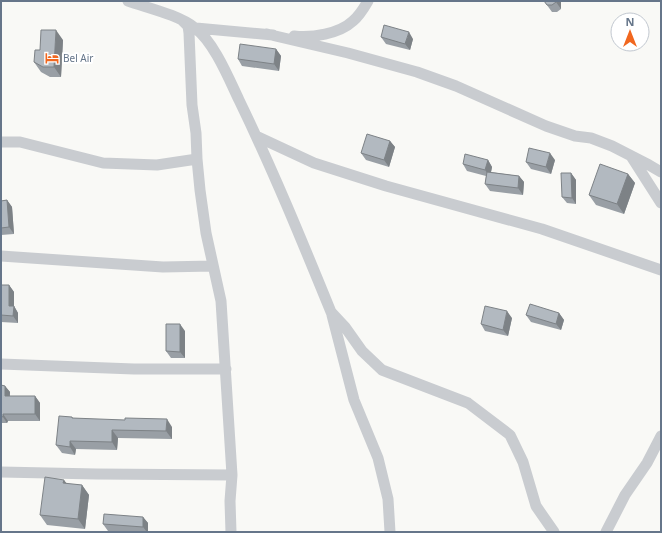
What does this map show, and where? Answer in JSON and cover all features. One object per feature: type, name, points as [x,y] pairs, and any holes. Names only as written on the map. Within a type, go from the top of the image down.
[{"type":"street","points":[[128,1],[181,20],[196,28],[212,46],[277,180],[331,312],[354,400],[378,458],[388,499],[390,532]]},
{"type":"street","points":[[196,28],[314,37],[348,26],[355,20],[368,1]]},
{"type":"street","points":[[181,20],[188,26],[189,33],[192,106],[196,133],[197,159],[206,233],[221,301],[232,474],[230,501],[232,532]]},
{"type":"street","points":[[266,34],[348,53],[417,72],[456,86],[546,126],[575,136],[591,138],[612,146],[661,172]]},
{"type":"street","points":[[256,136],[314,163],[386,186],[542,229],[661,270]]},
{"type":"street","points":[[1,142],[20,142],[103,163],[157,165],[197,159]]},
{"type":"street","points":[[631,156],[661,203]]},
{"type":"street","points":[[1,256],[163,267],[213,266]]},
{"type":"street","points":[[331,312],[345,327],[362,351],[382,370],[468,403],[510,435],[523,462],[536,506],[554,532]]},
{"type":"street","points":[[1,364],[226,369]]},
{"type":"street","points":[[606,532],[625,495],[647,463],[661,436]]},
{"type":"street","points":[[1,472],[232,474]]},
{"type":"building","points":[[544,1],[556,2],[552,5],[547,5]]},
{"type":"building","points":[[384,25],[409,32],[405,44],[381,37]]},
{"type":"building","points":[[41,30],[56,30],[54,67],[43,67],[34,62],[35,50],[40,50]]},
{"type":"building","points":[[240,44],[276,49],[274,64],[238,59]]},
{"type":"building","points":[[367,134],[390,141],[384,160],[361,153]]},
{"type":"building","points":[[529,148],[550,153],[546,167],[526,162]]},
{"type":"building","points":[[465,154],[488,160],[485,170],[463,164]]},
{"type":"building","points":[[600,164],[628,174],[617,204],[589,195]]},
{"type":"building","points":[[487,172],[519,176],[518,188],[485,184]]},
{"type":"building","points":[[561,173],[571,173],[572,198],[562,197]]},
{"type":"building","points":[[7,200],[9,227],[1,228],[1,201]]},
{"type":"building","points":[[1,285],[9,285],[9,306],[14,306],[13,316],[1,315]]},
{"type":"building","points":[[530,304],[559,313],[556,324],[526,315]]},
{"type":"building","points":[[485,306],[507,311],[503,330],[481,324]]},
{"type":"building","points":[[166,324],[180,324],[180,352],[166,351]]},
{"type":"building","points":[[1,385],[5,386],[5,396],[35,396],[35,414],[3,414],[3,417],[1,416]]},
{"type":"building","points":[[59,416],[72,418],[125,420],[125,418],[167,419],[166,431],[112,430],[112,442],[70,441],[70,447],[56,445]]},
{"type":"building","points":[[45,477],[64,480],[63,483],[82,485],[78,519],[40,515]]},
{"type":"building","points":[[104,514],[143,517],[143,527],[103,524]]},
{"type":"place","name":"Bel Air","points":[[52,58]]}]
